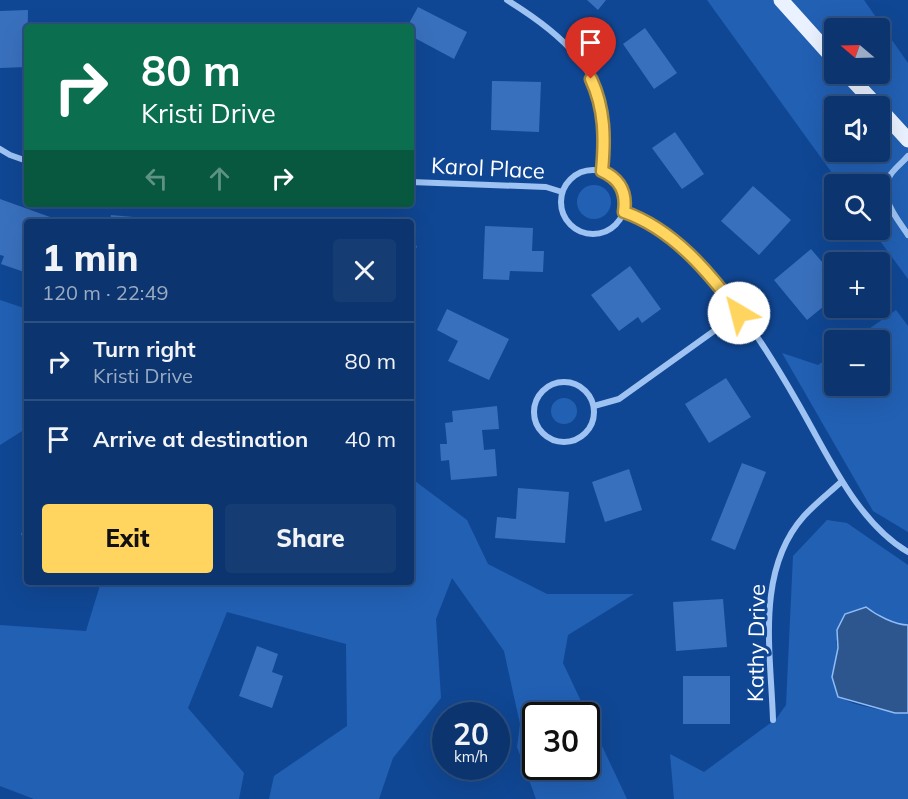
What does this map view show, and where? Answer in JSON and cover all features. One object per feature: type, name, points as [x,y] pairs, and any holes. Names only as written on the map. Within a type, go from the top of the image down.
[{"type":"main road","points":[[781,0],[824,48]]},
{"type":"main road","points":[[857,84],[868,96]]},
{"type":"main road","points":[[890,120],[908,140]]},
{"type":"street","points":[[507,0],[552,30],[585,66],[597,91],[602,114],[605,137],[602,171],[611,175],[624,191],[624,212],[637,216],[670,238],[695,259],[777,365],[841,482],[883,534],[908,552]]},
{"type":"street","points":[[0,149],[24,160]]},
{"type":"street","points":[[908,156],[890,175],[886,188],[887,203],[908,235]]},
{"type":"street","name":"Karol Place","points":[[602,171],[582,171],[567,183],[562,192],[562,211],[565,219],[580,232],[590,235],[601,234],[619,222],[624,212]]},
{"type":"street","name":"Karol Place","points":[[414,182],[546,187],[562,192]]},
{"type":"street","points":[[594,406],[619,399],[739,313]]},
{"type":"street","points":[[566,381],[584,389],[591,397],[594,406],[594,417],[590,427],[575,441],[564,443],[554,441],[545,436],[534,419],[533,409],[540,392],[556,382],[566,381]]},
{"type":"street","name":"Kathy Drive","points":[[773,720],[770,624],[771,589],[776,568],[782,551],[804,516],[841,482]]},
{"type":"shaded area","points":[[707,0],[864,0],[877,18],[824,18],[824,84],[890,84],[890,37],[908,63],[908,279],[879,240],[890,240],[890,174],[833,174],[824,162],[890,162],[890,96],[824,96],[824,162]]},
{"type":"shaded area","points":[[594,185],[606,190],[611,202],[606,214],[594,219],[582,214],[577,202],[582,190]]},
{"type":"shaded area","points":[[0,300],[24,308],[24,430],[0,445]]},
{"type":"shaded area","points":[[896,310],[908,326],[908,532],[873,511],[782,353],[818,365],[824,361],[824,396],[890,396],[890,330],[867,330],[885,318],[890,318],[890,314]]},
{"type":"shaded area","points":[[564,398],[573,402],[577,411],[573,420],[564,424],[555,420],[551,411],[555,402]]},
{"type":"shaded area","points":[[414,480],[467,520],[488,564],[547,594],[634,594],[568,635],[563,663],[581,702],[522,702],[522,761],[517,747],[520,724],[504,651],[452,578],[436,619],[441,698],[438,702],[432,702],[432,709],[393,758],[379,799],[269,799],[274,776],[347,726],[346,644],[227,612],[188,708],[244,773],[239,799],[34,799],[0,786],[0,625],[86,631],[100,585],[414,585]]},
{"type":"shaded area","points":[[827,520],[847,523],[908,565],[908,625],[902,625],[874,614],[836,641],[837,651],[833,673],[834,684],[838,692],[849,702],[875,709],[908,713],[908,799],[674,799],[670,754],[704,772],[776,719],[786,705],[793,556]]},
{"type":"shaded area","points":[[866,607],[886,619],[908,625],[908,713],[895,713],[838,697],[832,677],[838,648],[837,630],[845,614]]},
{"type":"shaded area","points":[[600,742],[627,799],[536,799],[529,780],[600,780]]},
{"type":"building","points":[[587,0],[606,0],[598,10]]},
{"type":"building","points":[[418,7],[467,32],[454,59],[414,38],[414,24],[409,24]]},
{"type":"building","points":[[28,10],[28,24],[24,24],[24,67],[0,68],[0,11]]},
{"type":"building","points":[[645,28],[677,73],[654,89],[623,44]]},
{"type":"building","points":[[492,81],[541,82],[539,132],[491,130]]},
{"type":"building","points":[[675,132],[704,174],[682,189],[652,148]]},
{"type":"building","points":[[753,186],[791,220],[759,255],[721,221]]},
{"type":"building","points":[[0,199],[50,217],[49,219],[24,219],[24,272],[1,264],[4,256],[0,255]]},
{"type":"building","points":[[111,215],[156,219],[110,219]]},
{"type":"building","points":[[485,226],[533,228],[532,251],[544,251],[543,272],[510,271],[509,280],[483,279]]},
{"type":"building","points":[[811,249],[824,264],[824,306],[807,320],[774,280]]},
{"type":"building","points":[[630,266],[661,309],[642,323],[638,317],[619,331],[591,295]]},
{"type":"building","points":[[447,309],[509,339],[489,380],[448,361],[458,341],[437,330]]},
{"type":"building","points":[[726,378],[751,417],[709,443],[685,404]]},
{"type":"building","points":[[497,406],[499,429],[482,430],[484,450],[495,449],[497,476],[451,480],[449,460],[441,461],[440,444],[447,444],[445,423],[453,422],[452,411]]},
{"type":"building","points":[[742,463],[766,472],[735,550],[711,540]]},
{"type":"building","points":[[629,469],[642,510],[605,522],[592,482]]},
{"type":"building","points":[[518,488],[569,492],[565,543],[495,538],[497,517],[516,519]]},
{"type":"building","points":[[723,599],[727,647],[676,651],[673,602]]},
{"type":"building","points":[[257,646],[278,654],[272,672],[283,676],[272,708],[239,696]]},
{"type":"building","points":[[683,676],[730,676],[730,724],[683,724]]},
{"type":"route","points":[[591,79],[597,91],[605,137],[602,171],[611,175],[624,191],[624,212],[637,216],[670,238],[695,259],[739,313]]}]
